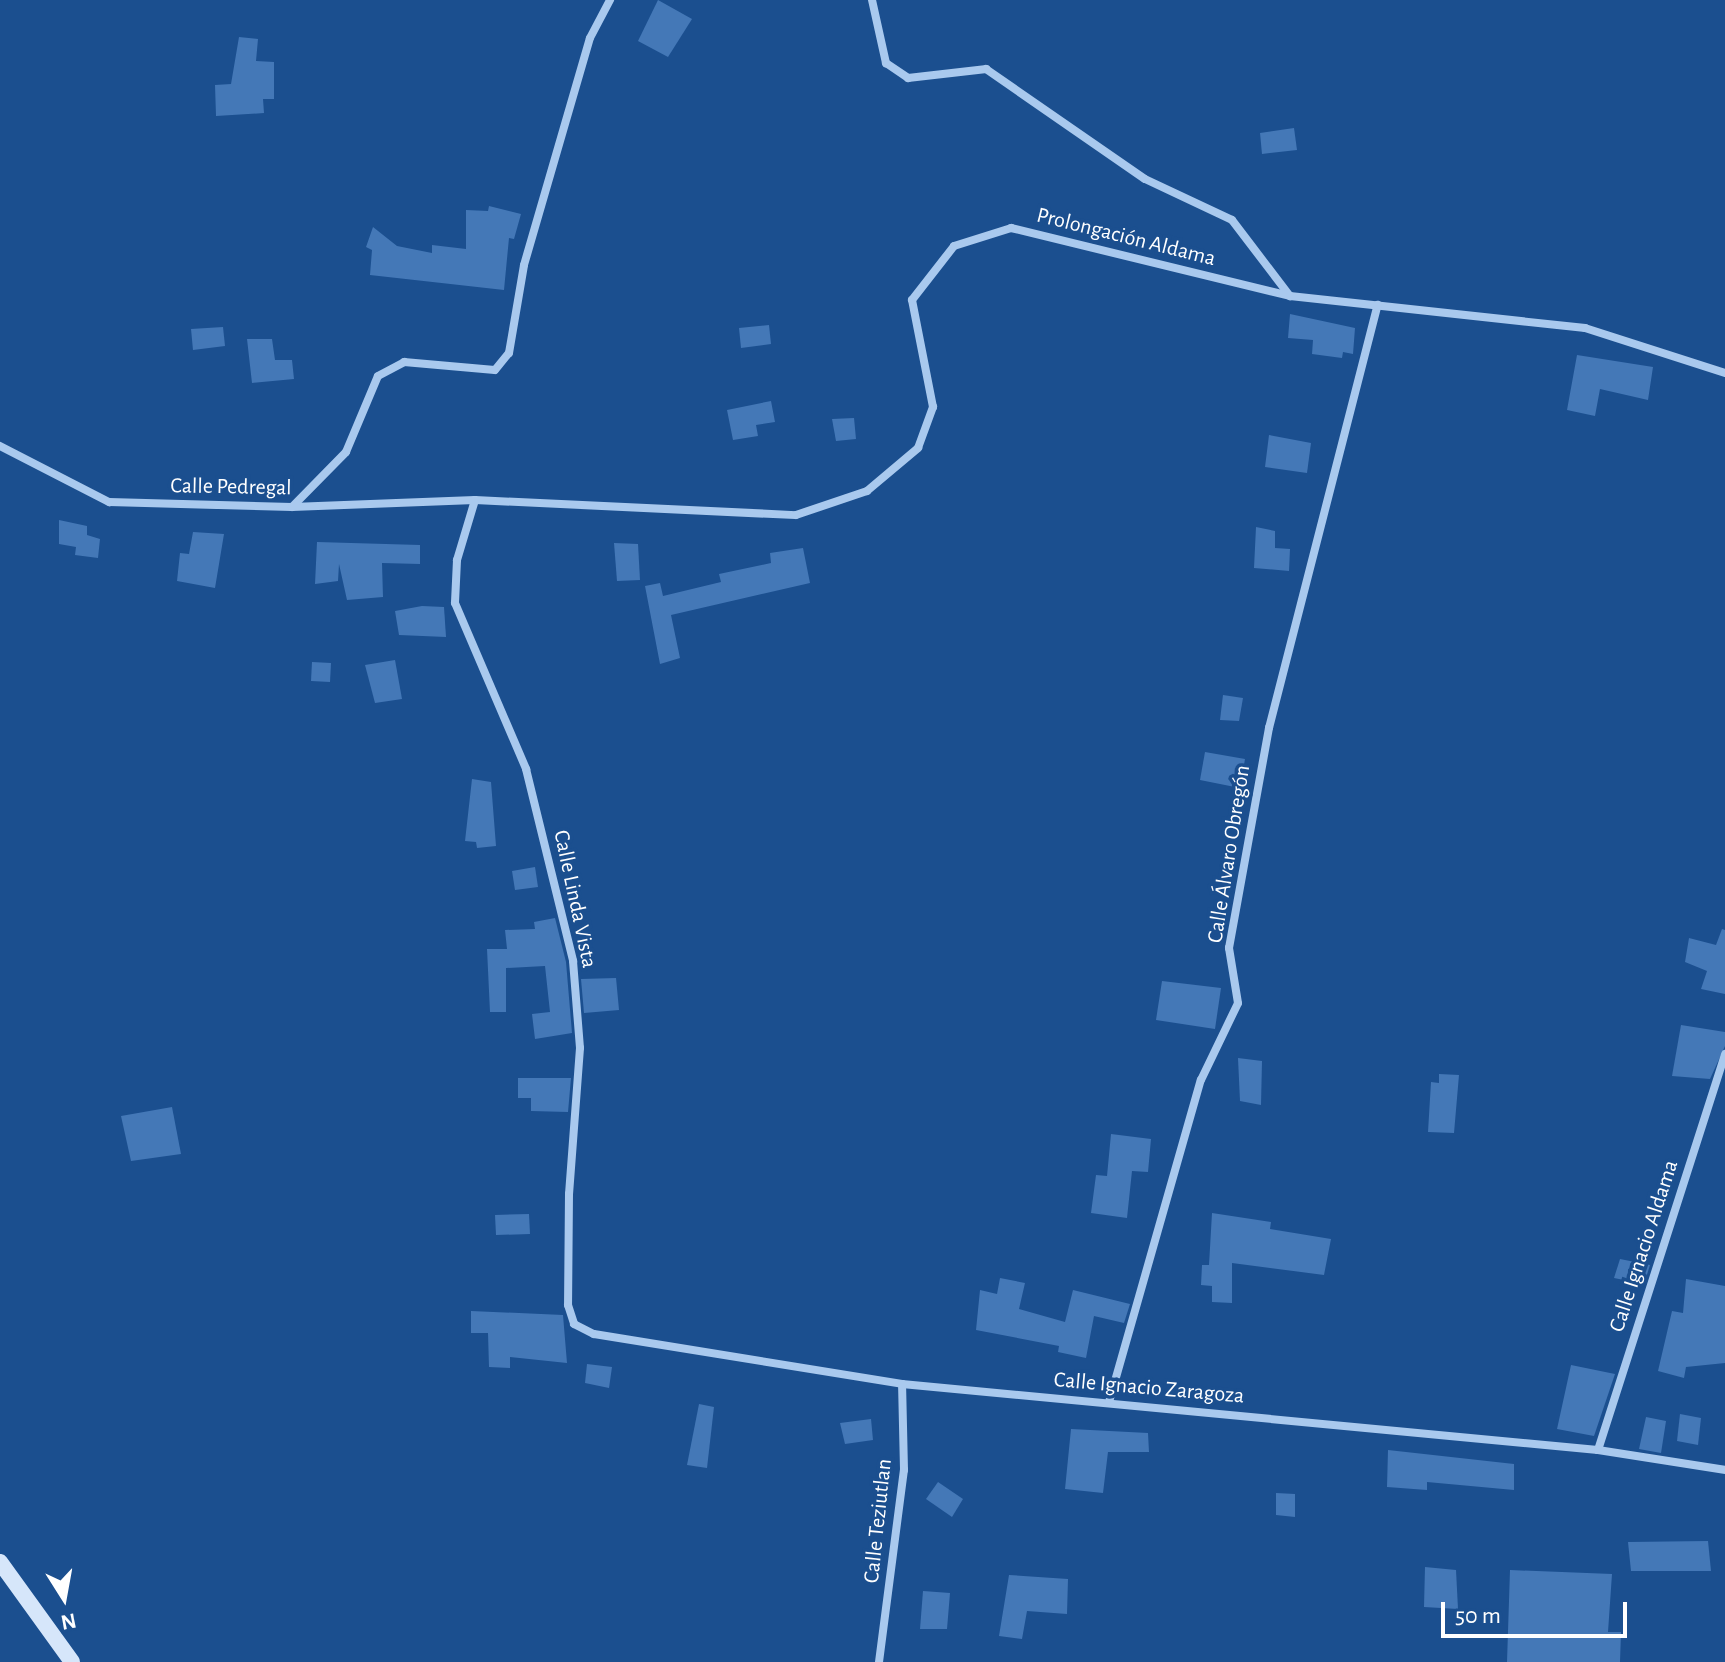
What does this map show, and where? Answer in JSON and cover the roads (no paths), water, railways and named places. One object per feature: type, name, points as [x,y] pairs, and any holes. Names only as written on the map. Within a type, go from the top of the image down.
[{"type":"main road","points":[[0,1562],[72,1662]]},
{"type":"street","points":[[292,507],[346,452],[378,376],[404,362],[460,371],[495,370],[509,353],[524,265],[590,38],[610,0]]},
{"type":"street","points":[[872,0],[886,63],[908,78],[986,69],[1145,179],[1232,220],[1290,296]]},
{"type":"street","name":"Prolongación Aldama","points":[[475,500],[796,515],[867,491],[918,448],[933,407],[912,300],[954,246],[1011,228],[1290,296],[1585,328],[1725,373]]},
{"type":"street","name":"Calle Álvaro Obregón","points":[[1109,1402],[1201,1080],[1238,1003],[1229,948],[1269,728],[1378,305]]},
{"type":"street","name":"Calle Pedregal","points":[[0,446],[109,502],[292,507],[475,500]]},
{"type":"street","name":"Calle Linda Vista","points":[[475,500],[457,560],[455,603],[526,769],[573,961],[580,1048],[569,1194],[568,1305],[574,1324]]},
{"type":"street","name":"Calle Ignacio Aldama","points":[[1598,1450],[1725,1054]]},
{"type":"street","name":"Calle Ignacio Zaragoza","points":[[574,1324],[594,1334],[902,1384],[1598,1450],[1725,1470]]},
{"type":"street","name":"Calle Teziutlan","points":[[879,1662],[904,1470],[902,1384]]}]
